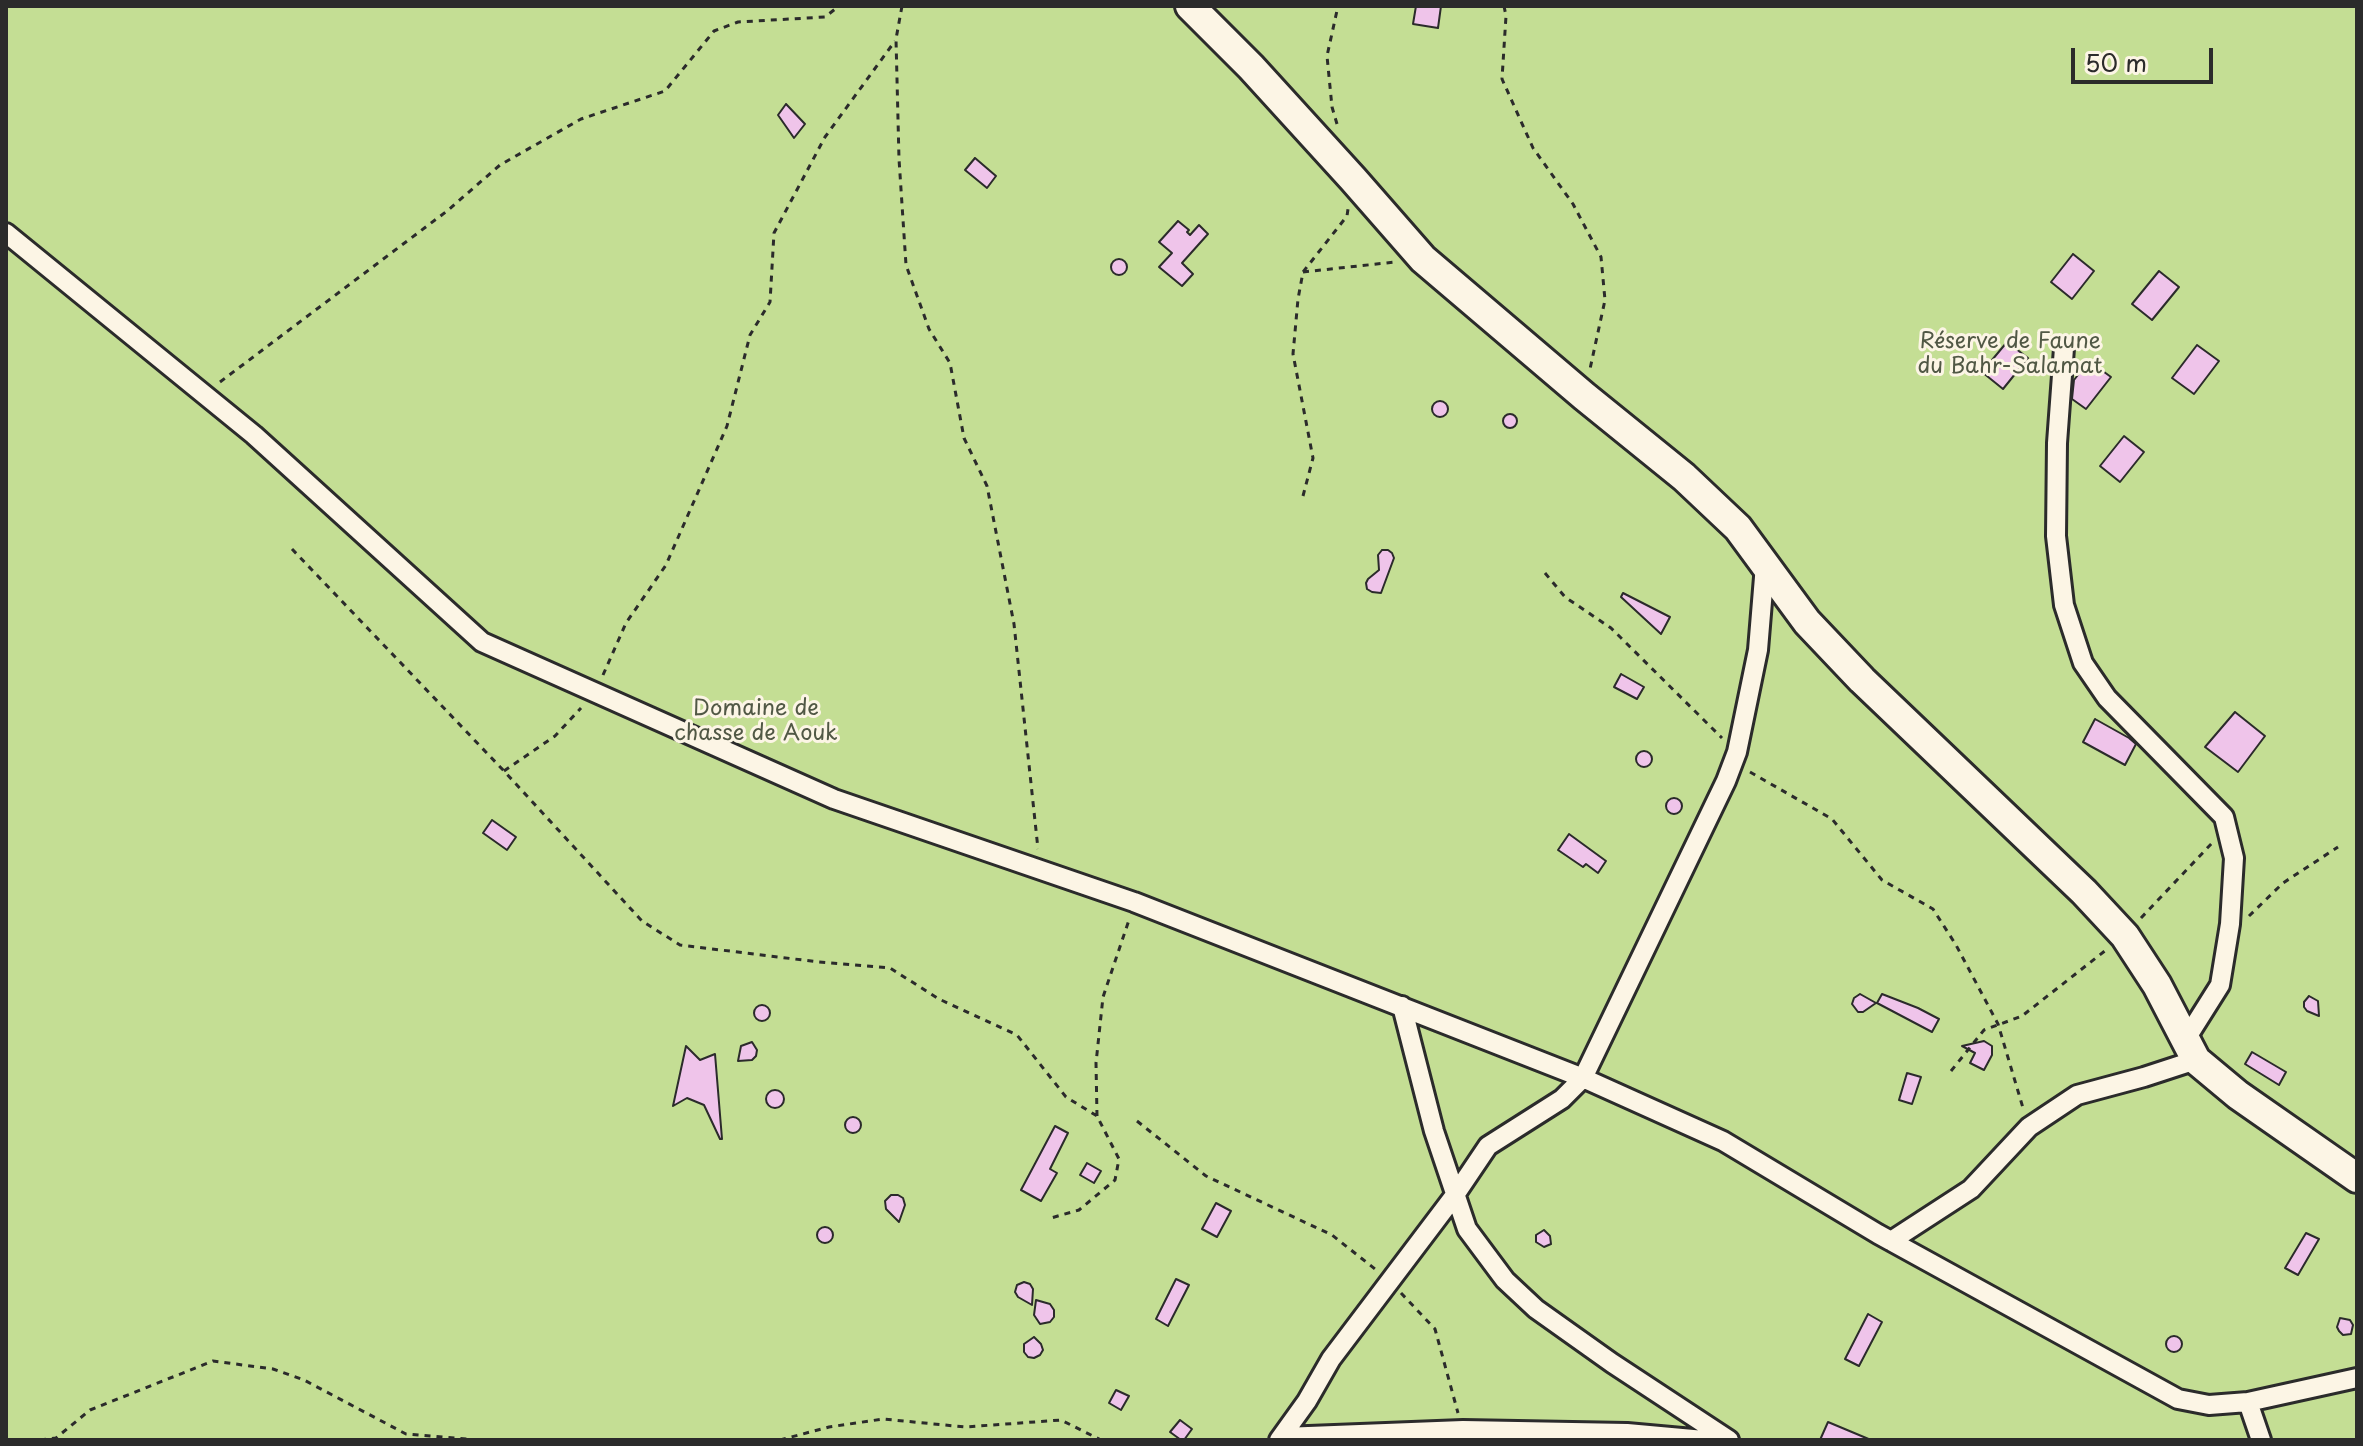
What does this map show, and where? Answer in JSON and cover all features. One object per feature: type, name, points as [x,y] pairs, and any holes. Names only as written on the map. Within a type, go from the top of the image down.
[{"type":"main road","points":[[1190,6],[1251,67],[1423,259],[1684,477],[1738,528],[1807,622],[1862,680],[2074,882],[2125,936],[2157,985],[2191,1049],[2238,1095],[2357,1178]]},
{"type":"street","points":[[6,233],[254,435],[482,642],[834,799],[1134,902],[1583,1078],[1723,1141],[1891,1241],[2178,1399],[2209,1405],[2248,1402],[2357,1378]]},
{"type":"street","points":[[1891,1241],[1971,1189],[2029,1127],[2077,1095],[2191,1049],[2220,985],[2229,935],[2234,858],[2224,817],[2107,698],[2083,663],[2064,605],[2056,536],[2057,443],[2064,348]]},
{"type":"street","points":[[1281,1439],[1331,1359],[1455,1195],[1488,1146],[1562,1099],[1583,1078],[1726,781],[1737,752],[1758,650],[1765,565]]},
{"type":"street","points":[[1402,1006],[1434,1131],[1467,1229],[1505,1280],[1536,1309],[1729,1440]]},
{"type":"street","points":[[2248,1402],[2261,1440]]},
{"type":"street","points":[[1281,1439],[1463,1430],[1627,1433],[1704,1440]]},
{"type":"path","points":[[204,394],[447,211],[500,165],[581,119],[665,91],[714,31],[738,22],[825,17],[839,6]]},
{"type":"path","points":[[902,6],[896,39],[906,265],[929,329],[950,363],[964,438],[987,486],[1014,624],[1040,870]]},
{"type":"path","points":[[1338,6],[1327,56],[1332,107],[1340,136]]},
{"type":"path","points":[[1504,6],[1502,79],[1533,148],[1573,204],[1601,257],[1605,300],[1584,396]]},
{"type":"path","points":[[504,771],[555,736],[595,692],[626,623],[666,565],[727,426],[750,335],[770,302],[774,233],[825,137],[896,39]]},
{"type":"path","points":[[1303,496],[1313,458],[1293,354],[1298,299],[1303,272],[1347,216],[1353,179]]},
{"type":"path","points":[[1303,272],[1423,259]]},
{"type":"path","points":[[292,549],[642,921],[680,945],[890,968],[939,999],[1017,1035],[1066,1097],[1097,1116]]},
{"type":"path","points":[[1545,573],[1565,597],[1611,628],[1737,752],[1748,771],[1832,819],[1882,880],[1933,909],[1998,1024],[2029,1127]]},
{"type":"path","points":[[1951,1071],[1984,1030],[2022,1016],[2125,936],[2214,841],[2230,840]]},
{"type":"path","points":[[2229,935],[2283,883],[2338,847]]},
{"type":"path","points":[[1051,1218],[1079,1210],[1115,1180],[1119,1159],[1097,1116],[1096,1063],[1103,997],[1134,902]]},
{"type":"path","points":[[1137,1121],[1206,1176],[1332,1235],[1389,1280],[1435,1329],[1463,1430]]},
{"type":"path","points":[[40,1440],[56,1438],[90,1410],[213,1361],[273,1369],[304,1380],[406,1434],[477,1440]]},
{"type":"path","points":[[780,1440],[829,1427],[883,1419],[965,1427],[1061,1420],[1101,1440]]},
{"type":"green space","name":"Domaine de chasse de Aouk","points":[[6,6],[2357,6],[2357,1440],[6,1440]]},
{"type":"building","points":[[1416,6],[1441,6],[1438,28],[1413,24]]},
{"type":"building","points":[[786,104],[805,124],[794,138],[778,115]]},
{"type":"building","points":[[975,158],[996,176],[987,188],[965,170]]},
{"type":"building","points":[[1178,221],[1189,230],[1190,235],[1199,225],[1208,234],[1182,263],[1193,274],[1182,286],[1159,267],[1172,253],[1159,242]]},
{"type":"building","points":[[2073,254],[2094,271],[2072,299],[2051,282]]},
{"type":"building","points":[[1119,259],[1127,267],[1119,275],[1111,267]]},
{"type":"building","points":[[2159,271],[2179,287],[2152,320],[2132,304]]},
{"type":"building","points":[[2007,342],[2028,358],[2003,389],[1982,372]]},
{"type":"building","points":[[2197,345],[2219,361],[2194,394],[2172,378]]},
{"type":"building","points":[[2089,361],[2111,377],[2086,409],[2072,399],[2074,380]]},
{"type":"building","points":[[1440,401],[1448,409],[1440,417],[1432,409]]},
{"type":"building","points":[[1510,414],[1517,421],[1510,428],[1503,421]]},
{"type":"building","points":[[2124,436],[2144,452],[2120,482],[2100,466]]},
{"type":"building","points":[[1382,550],[1388,550],[1394,558],[1381,593],[1372,592],[1367,589],[1366,583],[1379,570],[1378,555]]},
{"type":"building","points":[[1623,593],[1670,617],[1661,634],[1621,597]]},
{"type":"building","points":[[1621,674],[1644,687],[1637,699],[1614,687]]},
{"type":"building","points":[[2235,712],[2265,736],[2238,772],[2205,747]]},
{"type":"building","points":[[2095,719],[2136,744],[2125,765],[2083,742]]},
{"type":"building","points":[[1644,751],[1650,753],[1650,765],[1644,767],[1638,765],[1636,759],[1638,753]]},
{"type":"building","points":[[1674,798],[1682,806],[1674,814],[1666,806]]},
{"type":"building","points":[[492,820],[516,837],[507,850],[483,833]]},
{"type":"building","points":[[1569,834],[1606,861],[1598,873],[1558,850]]},
{"type":"building","points":[[1860,994],[1876,1003],[1858,1012],[1852,1004]]},
{"type":"building","points":[[1882,994],[1939,1019],[1932,1032],[1877,1003]]},
{"type":"building","points":[[2309,996],[2318,1001],[2319,1016],[2304,1007]]},
{"type":"building","points":[[762,1005],[768,1007],[768,1019],[762,1021],[756,1019],[754,1013],[756,1007]]},
{"type":"building","points":[[1984,1041],[1992,1046],[1992,1055],[1984,1070],[1970,1063],[1975,1053],[1962,1046]]},
{"type":"building","points":[[752,1042],[757,1050],[756,1056],[752,1060],[738,1061],[741,1046]]},
{"type":"building","points":[[686,1046],[700,1060],[715,1054],[722,1139],[704,1105],[687,1098],[673,1106]]},
{"type":"building","points":[[2252,1052],[2286,1072],[2279,1085],[2245,1064]]},
{"type":"building","points":[[1907,1073],[1921,1077],[1912,1104],[1899,1100]]},
{"type":"building","points":[[775,1090],[784,1099],[775,1108],[766,1099]]},
{"type":"building","points":[[853,1117],[859,1119],[859,1131],[853,1133],[847,1131],[845,1125],[847,1119]]},
{"type":"building","points":[[1055,1126],[1068,1133],[1050,1169],[1057,1173],[1041,1201],[1021,1190]]},
{"type":"building","points":[[1087,1163],[1101,1171],[1094,1183],[1080,1175]]},
{"type":"building","points":[[891,1195],[903,1198],[905,1205],[899,1222],[886,1209],[885,1201]]},
{"type":"building","points":[[1216,1203],[1231,1211],[1217,1237],[1202,1229]]},
{"type":"building","points":[[822,1227],[828,1227],[833,1235],[831,1241],[822,1243],[817,1238],[817,1232]]},
{"type":"building","points":[[1544,1230],[1550,1236],[1551,1244],[1544,1247],[1536,1242],[1536,1235]]},
{"type":"building","points":[[2306,1233],[2319,1239],[2298,1275],[2285,1268]]},
{"type":"building","points":[[1176,1279],[1189,1285],[1168,1326],[1156,1319]]},
{"type":"building","points":[[1024,1282],[1033,1289],[1032,1305],[1015,1292],[1017,1285]]},
{"type":"building","points":[[1036,1300],[1050,1304],[1054,1310],[1050,1322],[1040,1324],[1034,1315]]},
{"type":"building","points":[[1868,1314],[1882,1322],[1859,1366],[1845,1359]]},
{"type":"building","points":[[2340,1318],[2350,1320],[2353,1325],[2351,1334],[2343,1335],[2339,1331]]},
{"type":"building","points":[[2171,1336],[2177,1336],[2182,1344],[2180,1350],[2171,1352],[2166,1347],[2166,1341]]},
{"type":"building","points":[[1034,1337],[1043,1350],[1034,1358],[1024,1352],[1024,1344]]},
{"type":"building","points":[[1116,1390],[1129,1396],[1121,1410],[1109,1403]]},
{"type":"building","points":[[1180,1420],[1192,1429],[1184,1440],[1170,1432]]},
{"type":"building","points":[[1828,1422],[1871,1440],[1820,1440]]},
{"type":"park label","name":"Réserve de Faune du Bahr-Salamat","points":[[2010,354]]}]
